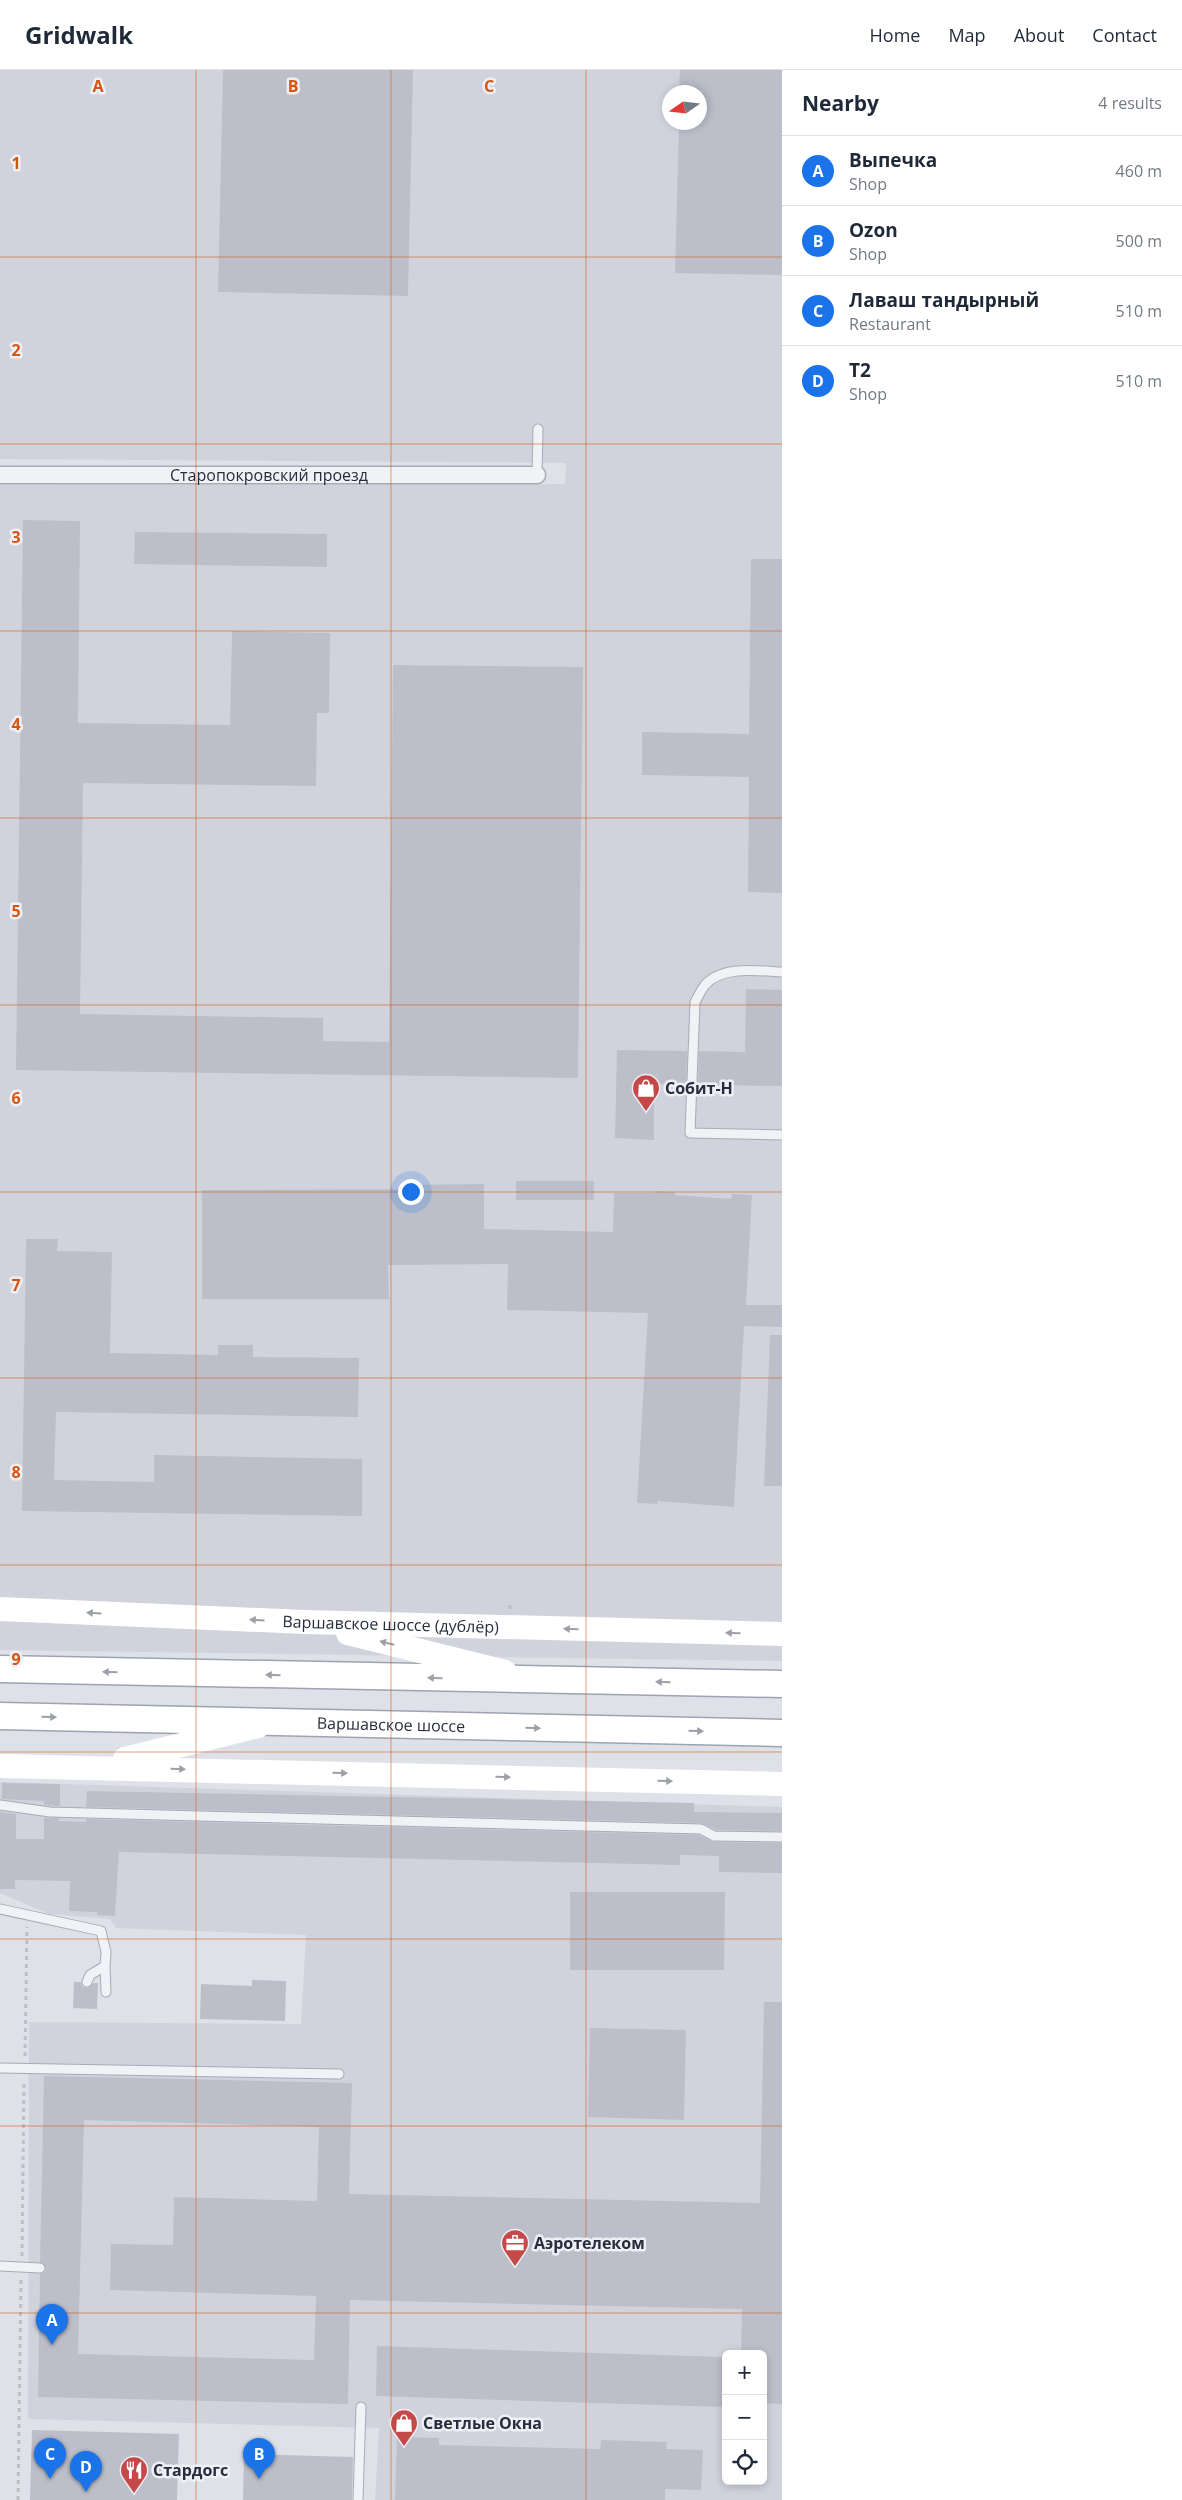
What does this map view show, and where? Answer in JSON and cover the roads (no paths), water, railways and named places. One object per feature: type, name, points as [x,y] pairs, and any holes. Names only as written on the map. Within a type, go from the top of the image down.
[{"type":"main road","name":"Варшавское шоссе (дублёр)","points":[[0,1609],[306,1622],[782,1634]]},
{"type":"main road","points":[[306,1622],[536,1680]]},
{"type":"main road","points":[[0,1669],[782,1684]]},
{"type":"main road","name":"Варшавское шоссе","points":[[0,1716],[782,1733]]},
{"type":"main road","points":[[94,1766],[275,1722]]},
{"type":"main road","points":[[0,1766],[94,1766],[782,1784]]},
{"type":"street","name":"Старопокровский проезд","points":[[0,475],[537,475]]},
{"type":"lane","points":[[537,475],[538,429]]},
{"type":"lane","points":[[782,972],[740,971],[721,975],[706,984],[698,996],[695,1002],[693,1023],[690,1133],[782,1135]]},
{"type":"lane","points":[[0,1805],[50,1812],[701,1829],[714,1836],[782,1837]]},
{"type":"lane","points":[[0,1909],[101,1930],[106,1952],[106,1992]]},
{"type":"lane","points":[[87,1982],[90,1975],[105,1966]]},
{"type":"lane","points":[[0,2068],[338,2074]]},
{"type":"lane","points":[[0,2266],[40,2268]]},
{"type":"lane","points":[[358,2500],[361,2407]]},
{"type":"place","name":"Собит-Н","points":[[646,1112]]},
{"type":"place","name":"Аэротелеком","points":[[515,2267]]},
{"type":"place","name":"Выпечка","points":[[52,2345]]},
{"type":"place","name":"Светлые Окна","points":[[404,2447]]},
{"type":"place","name":"Лаваш тандырный","points":[[50,2479]]},
{"type":"place","name":"Ozon","points":[[259,2479]]},
{"type":"place","name":"T2","points":[[86,2492]]},
{"type":"place","name":"Стардогс","points":[[134,2494]]}]
